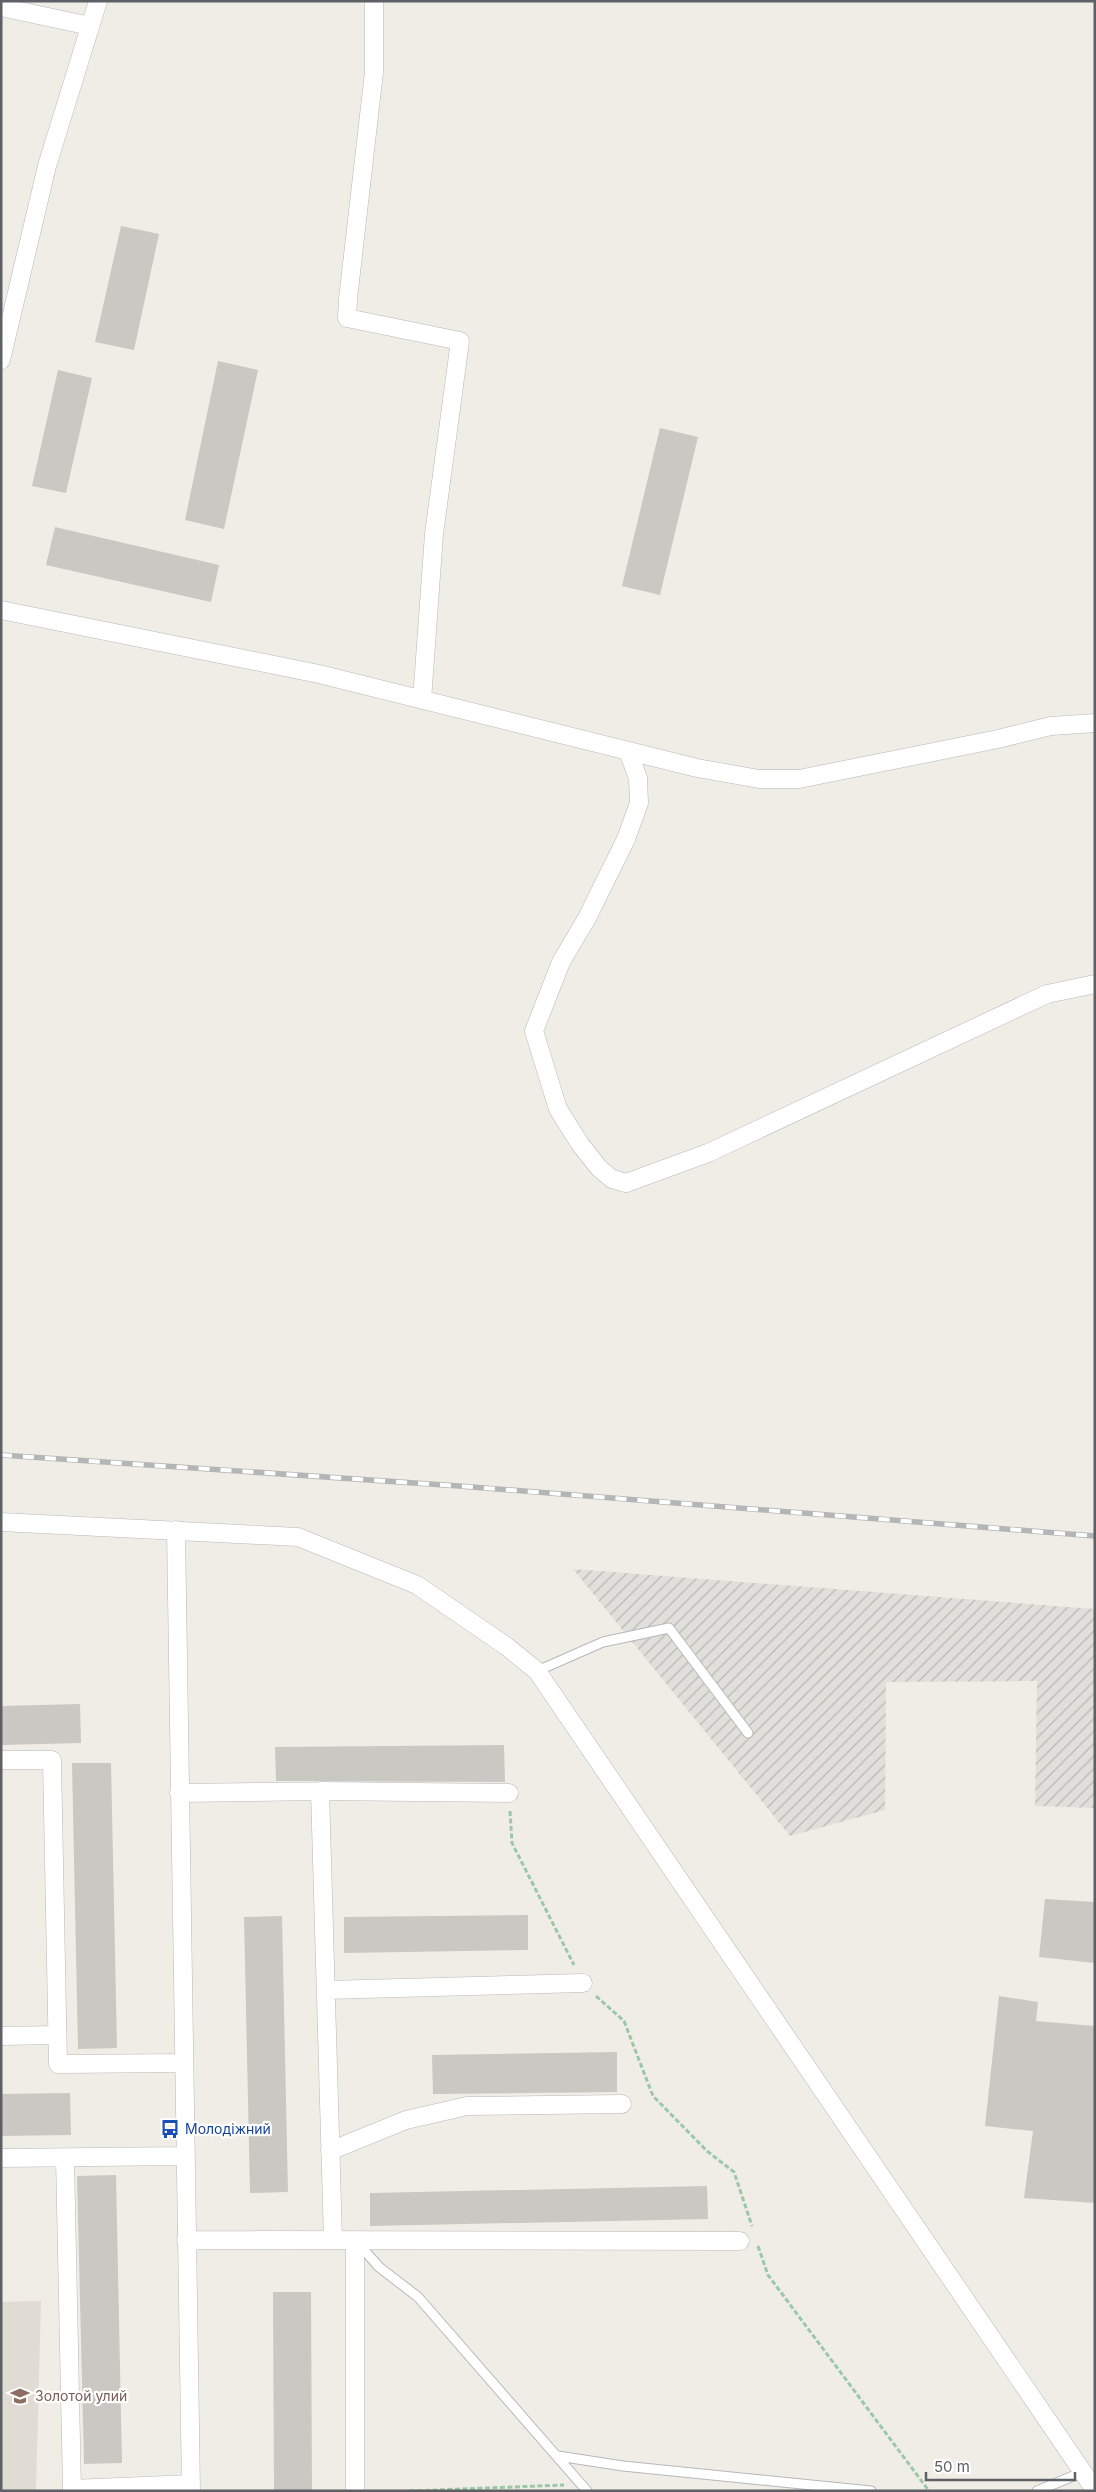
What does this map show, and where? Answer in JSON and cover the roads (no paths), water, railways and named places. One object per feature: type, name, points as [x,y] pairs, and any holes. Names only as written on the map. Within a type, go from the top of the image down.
[{"type":"street","points":[[1,360],[47,166],[98,1]]},
{"type":"street","points":[[374,1],[374,72],[348,299],[348,318],[460,342],[434,534],[422,700]]},
{"type":"street","points":[[1,7],[90,26]]},
{"type":"street","points":[[1,610],[319,674],[628,752],[697,768],[759,779],[799,779],[998,739],[1051,726],[1095,723]]},
{"type":"street","points":[[628,752],[638,778],[639,803],[626,839],[586,918],[561,962],[534,1032],[558,1109],[580,1144],[612,1179],[626,1184],[708,1153],[1047,994],[1095,984]]},
{"type":"street","points":[[1,1522],[298,1537],[417,1585],[506,1646],[537,1671],[1095,2490]]},
{"type":"street","points":[[65,2158],[72,2489],[191,2488],[176,1530]]},
{"type":"street","points":[[1,1760],[52,1760],[58,2064],[184,2063]]},
{"type":"street","points":[[180,1793],[320,1791],[509,1793]]},
{"type":"street","points":[[320,1791],[332,2240]]},
{"type":"street","points":[[326,1990],[582,1983]]},
{"type":"street","points":[[1,2036],[57,2035]]},
{"type":"street","points":[[330,2151],[406,2120],[467,2106],[622,2104]]},
{"type":"street","points":[[1,2158],[185,2156]]},
{"type":"street","points":[[186,2240],[748,2239]]},
{"type":"street","points":[[355,2240],[355,2491]]},
{"type":"lane","points":[[537,1671],[603,1642],[669,1628],[748,1733]]},
{"type":"lane","points":[[355,2240],[379,2267],[418,2298],[585,2488]]},
{"type":"lane","points":[[558,2456],[623,2466],[871,2491]]},
{"type":"lane","points":[[1037,2491],[1083,2472]]},
{"type":"railway","points":[[1,1455],[459,1486],[1095,1536]]},
{"type":"place","name":"Молодіжний","points":[[170,2129]]},
{"type":"place","name":"Золотой улий","points":[[20,2396]]}]
